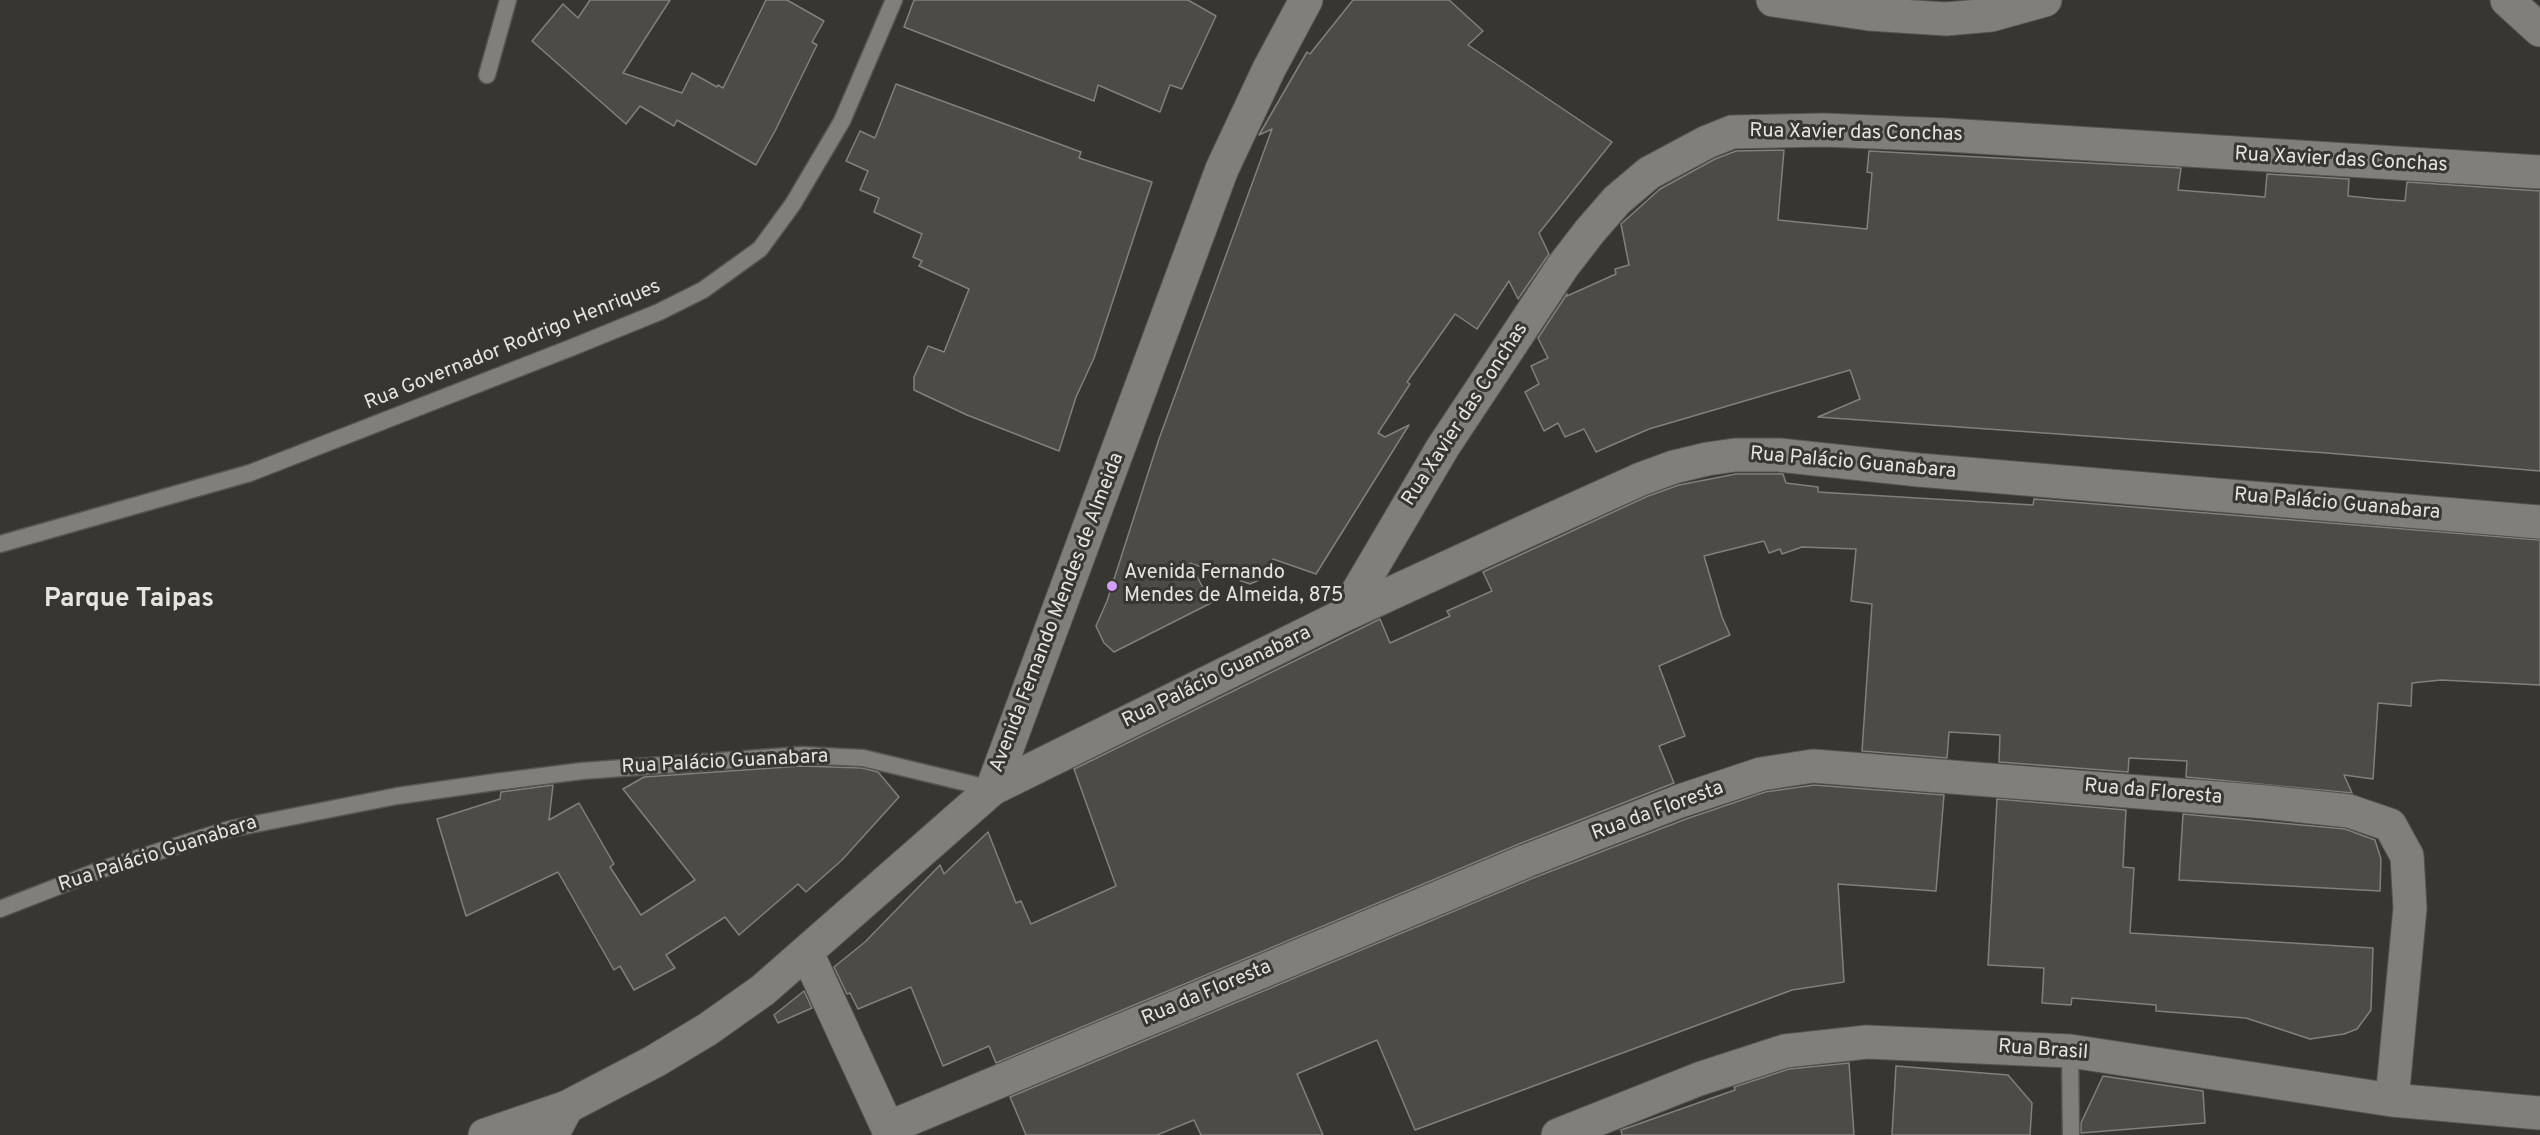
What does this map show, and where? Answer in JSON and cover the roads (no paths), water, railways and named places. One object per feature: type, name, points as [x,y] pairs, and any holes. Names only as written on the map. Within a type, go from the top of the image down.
[{"type":"street","name":"Avenida Fernando Mendes de Almeida","points":[[485,1135],[567,1107],[654,1061],[708,1029],[764,990],[992,789],[1222,169],[1269,69],[1306,0]]},
{"type":"street","points":[[1773,0],[1869,14],[1946,19],[1991,15],[2045,0]]},
{"type":"street","points":[[2507,0],[2540,30]]},
{"type":"street","name":"Rua Xavier das Conchas","points":[[1344,615],[1443,447],[1563,266],[1590,231],[1617,200],[1649,173],[1707,142],[1732,132],[1824,130],[1936,135],[2540,172]]},
{"type":"street","name":"Rua Palácio Guanabara","points":[[992,789],[1344,615],[1641,479],[1674,466],[1735,455],[1779,455],[1943,472],[2540,522]]},
{"type":"street","name":"Rua da Floresta","points":[[807,953],[890,1131],[1526,861],[1680,801],[1761,774],[1813,766],[2266,802],[2349,811],[2390,825],[2408,856],[2410,908],[2392,1100]]},
{"type":"street","name":"Rua Brasil","points":[[1558,1135],[1699,1079],[1785,1051],[1866,1042],[2070,1051],[2392,1100],[2540,1113]]},
{"type":"street","points":[[552,1135],[567,1107]]},
{"type":"lane","points":[[487,75],[508,0]]},
{"type":"lane","name":"Rua Governador Rodrigo Henriques","points":[[0,544],[250,473],[584,343],[659,312],[703,290],[760,249],[793,204],[842,121],[894,0]]},
{"type":"lane","name":"Rua Palácio Guanabara","points":[[0,909],[100,870],[230,829],[397,796],[582,771],[801,755],[863,758],[992,789]]},
{"type":"lane","points":[[2070,1051],[2071,1135]]},
{"type":"place","name":"Avenida Fernando Mendes de Almeida, 875","points":[[1112,586]]},
{"type":"district","name":"Parque Taipas","points":[[129,601]]}]
